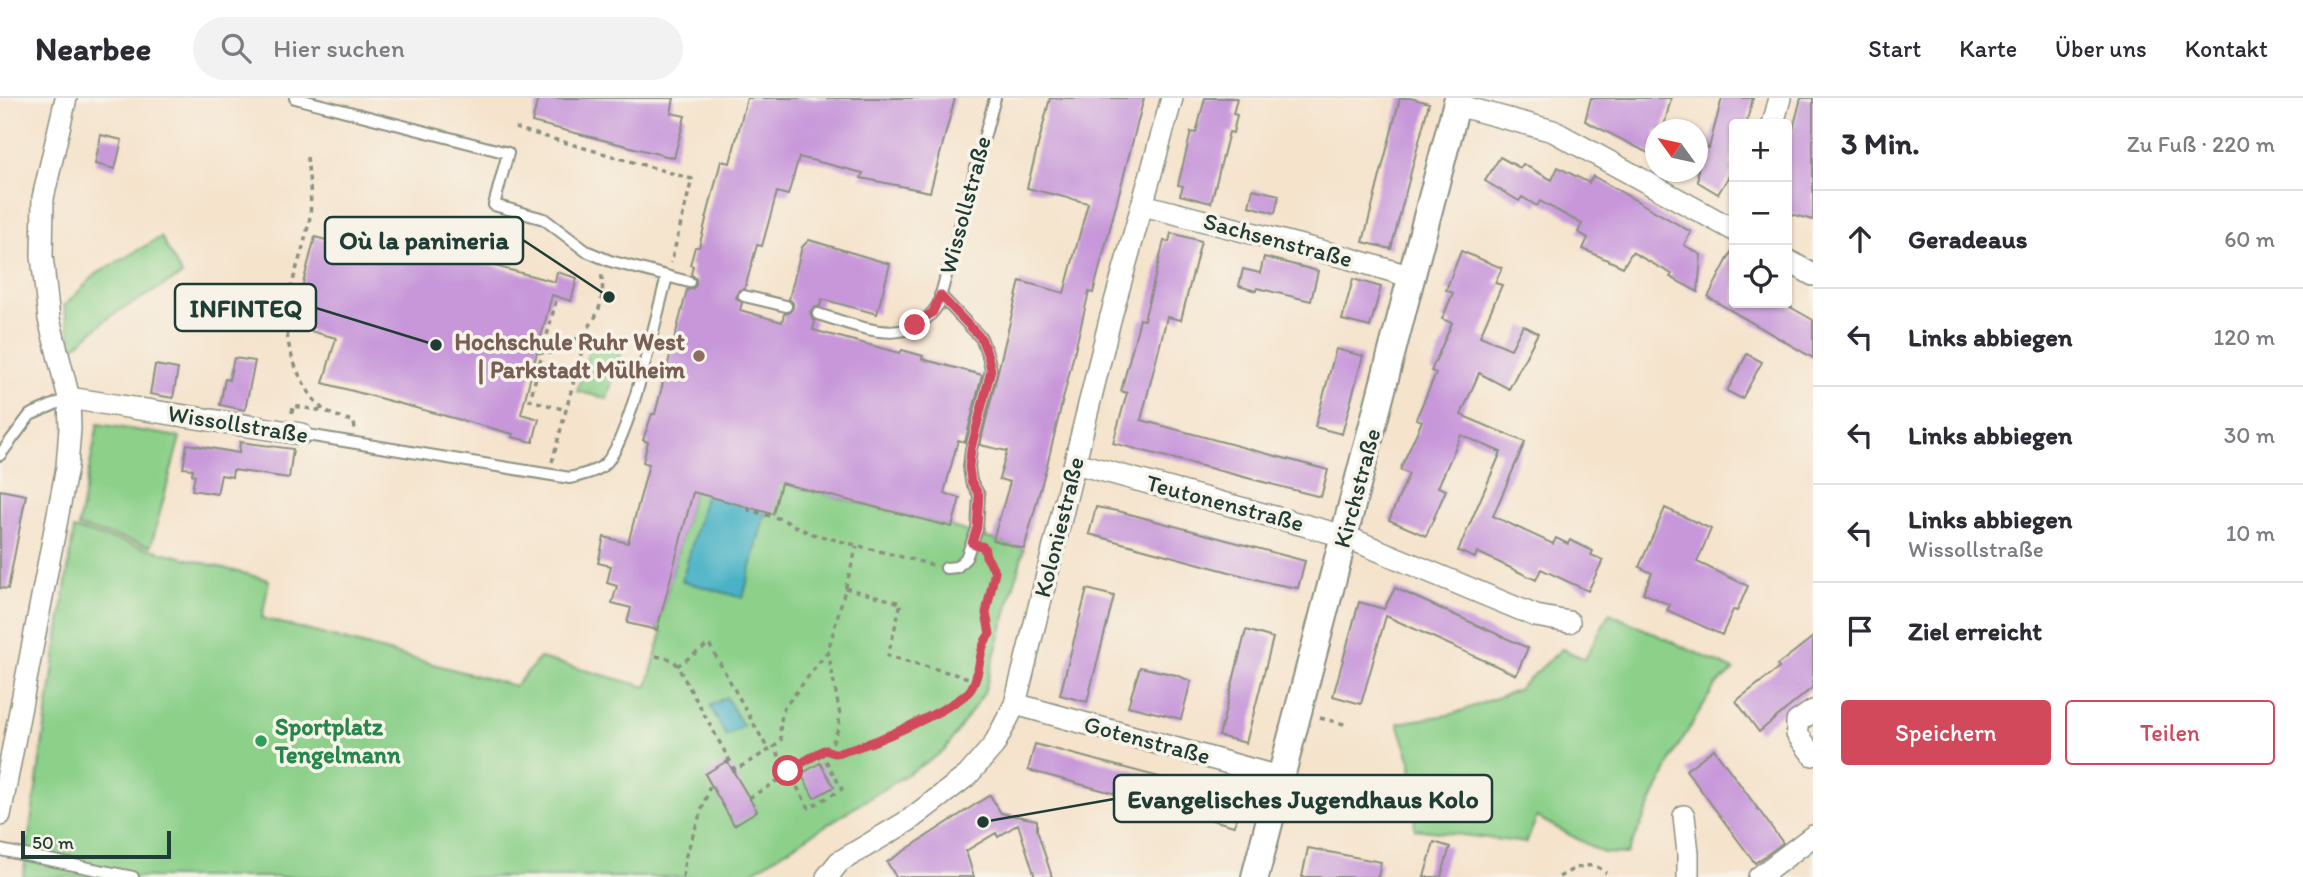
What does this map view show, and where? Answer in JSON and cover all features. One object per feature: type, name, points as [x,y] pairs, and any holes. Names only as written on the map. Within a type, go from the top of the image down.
[{"type":"street","points":[[0,814],[67,467],[69,398],[49,319],[41,256],[43,198],[66,98]]},
{"type":"street","name":"Koloniestraße","points":[[827,877],[839,862],[908,821],[968,775],[994,745],[1015,704],[1111,320],[1172,98]]},
{"type":"street","points":[[1774,119],[1780,98]]},
{"type":"street","points":[[1457,102],[1553,131],[1729,227]]},
{"type":"street","name":"Kirchstraße","points":[[1255,877],[1457,102]]},
{"type":"street","name":"Sachsenstraße","points":[[1143,205],[1412,277]]},
{"type":"street","points":[[1792,263],[1813,275]]},
{"type":"street","name":"Wissollstraße","points":[[69,398],[301,434]]},
{"type":"street","name":"Teutonenstraße","points":[[1075,463],[1344,536],[1536,616],[1569,622]]},
{"type":"street","name":"Gotenstraße","points":[[1015,704],[1279,777]]},
{"type":"street","points":[[1813,711],[1797,722],[1797,734],[1813,755]]},
{"type":"street","points":[[1684,816],[1688,877]]},
{"type":"street","points":[[1759,877],[1813,836]]},
{"type":"lane","points":[[295,98],[508,153],[495,205],[544,219],[586,251],[610,261],[689,282]]},
{"type":"lane","name":"Wissollstraße","points":[[818,314],[881,332],[894,333],[905,331],[933,312],[995,98]]},
{"type":"lane","name":"Wissollstraße","points":[[301,434],[570,478],[592,471],[605,464],[616,448],[631,411],[667,277]]},
{"type":"lane","points":[[940,295],[981,338],[991,370],[969,467],[971,481],[979,495],[977,528],[966,558],[957,567],[946,568]]},
{"type":"lane","points":[[744,296],[786,306]]},
{"type":"lane","points":[[0,454],[30,415],[69,398]]},
{"type":"lane","points":[[0,850],[133,877]]},
{"type":"path","points":[[515,128],[692,179],[667,277]]},
{"type":"path","points":[[307,158],[311,204],[309,222],[285,312],[286,331],[291,356],[302,382],[325,411],[354,422],[357,442]]},
{"type":"path","points":[[537,352],[550,355],[564,349],[588,328],[597,316],[604,285],[601,271],[586,251]]},
{"type":"path","points":[[556,301],[530,400],[566,410]]},
{"type":"path","points":[[549,474],[588,328]]},
{"type":"path","points":[[749,507],[748,510],[781,519],[810,533],[946,568]]},
{"type":"path","points":[[823,751],[834,753],[856,747],[918,722],[965,697],[976,680],[985,641],[990,634],[986,613],[995,571],[984,547],[972,543]]},
{"type":"path","points":[[656,656],[674,660],[735,770],[769,751],[781,740],[780,724],[785,708],[828,651],[857,546]]},
{"type":"path","points":[[845,588],[901,603],[888,656],[976,680]]},
{"type":"path","points":[[677,666],[709,644],[769,751]]},
{"type":"path","points":[[749,798],[823,751],[833,741],[840,715],[828,651]]},
{"type":"path","points":[[1298,713],[1348,725]]},
{"type":"path","points":[[774,747],[808,808],[842,789],[823,751]]},
{"type":"path","points":[[683,877],[685,858],[710,786]]},
{"type":"path","points":[[1559,877],[1587,865],[1599,867],[1606,873]]},
{"type":"green space","points":[[161,237],[182,275],[112,315],[73,348],[64,306],[96,274]]},
{"type":"green space","points":[[592,339],[622,347],[607,399],[577,391]]},
{"type":"green space","points":[[98,424],[180,437],[151,546],[78,527]]},
{"type":"green space","points":[[701,462],[952,527],[1024,549],[984,693],[944,751],[744,877],[23,877],[74,529],[269,580],[262,618],[515,686],[540,658],[647,687],[662,632],[657,630]]},
{"type":"green space","points":[[1609,613],[1734,670],[1715,686],[1675,752],[1627,854],[1603,853],[1537,817],[1526,843],[1415,829],[1411,762],[1398,723],[1453,714],[1517,690],[1562,649],[1585,659]]},
{"type":"water","points":[[710,478],[770,494],[743,598],[682,581]]},
{"type":"water","points":[[726,697],[743,726],[726,736],[710,706]]},
{"type":"building","points":[[538,98],[674,98],[671,113],[685,116],[674,158],[532,122]]},
{"type":"building","points":[[747,98],[955,98],[930,192],[861,178],[863,173],[799,157],[788,195],[777,192],[762,246],[757,245],[745,288],[739,290],[736,298],[742,303],[740,310],[782,322],[784,314],[793,308],[789,299],[802,247],[809,240],[890,264],[877,314],[822,299],[820,306],[810,312],[815,321],[813,330],[900,353],[902,350],[923,356],[922,359],[982,375],[965,442],[958,440],[944,493],[960,498],[952,527],[781,483],[773,514],[693,492],[657,630],[627,623],[631,608],[612,603],[617,586],[607,583],[611,566],[598,563],[604,537],[628,543],[649,464],[643,462],[648,442],[643,440],[652,414],[655,414],[687,290],[696,285],[696,279],[691,274],[693,266],[690,265],[695,247],[699,247],[721,161],[730,163]]},
{"type":"building","points":[[1050,98],[1144,98],[1093,293],[1089,292],[1024,549],[993,540],[1010,482],[999,479],[1007,451],[980,445],[1020,281],[1064,293],[1088,203],[1027,188]]},
{"type":"building","points":[[1205,98],[1237,98],[1233,114],[1237,115],[1233,133],[1229,132],[1211,203],[1180,195],[1183,186],[1178,185],[1191,132],[1196,133]]},
{"type":"building","points":[[1400,98],[1429,103],[1391,249],[1363,242]]},
{"type":"building","points":[[1591,98],[1671,98],[1666,119],[1645,119],[1645,151],[1585,121]]},
{"type":"building","points":[[1722,98],[1753,98],[1747,119],[1729,119],[1729,176],[1718,194],[1698,182],[1708,182],[1709,148]]},
{"type":"building","points":[[1801,98],[1813,98],[1813,220],[1792,214],[1792,133]]},
{"type":"building","points":[[101,135],[122,140],[115,169],[95,164]]},
{"type":"building","points":[[1500,157],[1520,168],[1523,164],[1552,180],[1558,167],[1589,183],[1593,176],[1691,232],[1684,245],[1701,255],[1698,292],[1632,252],[1623,267],[1583,249],[1588,238],[1578,232],[1582,224],[1540,201],[1537,206],[1522,197],[1519,201],[1485,181]]},
{"type":"building","points":[[1253,189],[1279,195],[1275,213],[1249,206]]},
{"type":"building","points":[[1171,233],[1201,241],[1181,320],[1167,317],[1141,420],[1328,470],[1321,497],[1113,443],[1127,393],[1121,391],[1140,319],[1144,320],[1164,241],[1169,242]]},
{"type":"building","points":[[378,235],[555,282],[557,272],[577,278],[571,301],[552,295],[521,414],[539,419],[533,442],[512,437],[513,434],[323,383],[336,338],[292,326],[315,237],[344,245],[347,236],[376,244]]},
{"type":"building","points":[[1461,251],[1502,268],[1495,283],[1502,285],[1480,336],[1511,349],[1523,325],[1538,333],[1509,389],[1479,373],[1461,415],[1525,442],[1493,516],[1553,544],[1556,538],[1568,544],[1570,540],[1593,551],[1591,555],[1603,560],[1588,591],[1541,569],[1536,580],[1477,552],[1475,558],[1458,551],[1501,452],[1461,435],[1438,487],[1446,490],[1426,536],[1389,520],[1409,474],[1400,470],[1422,421],[1416,419],[1436,373],[1431,371],[1452,323],[1442,319],[1453,293],[1446,290]]},
{"type":"building","points":[[1264,257],[1318,271],[1311,301],[1239,286],[1243,269],[1260,273]]},
{"type":"building","points":[[1729,257],[1729,308],[1792,308],[1813,320],[1813,358],[1708,297]]},
{"type":"building","points":[[1353,279],[1381,287],[1370,327],[1342,320]]},
{"type":"building","points":[[1336,349],[1363,356],[1342,434],[1315,427]]},
{"type":"building","points":[[1747,354],[1762,362],[1742,399],[1727,391]]},
{"type":"building","points":[[234,358],[255,361],[245,410],[220,405],[225,379],[229,380]]},
{"type":"building","points":[[155,365],[178,369],[173,398],[150,394]]},
{"type":"building","points":[[240,442],[293,449],[289,478],[233,470],[232,477],[221,475],[217,494],[192,490],[195,475],[192,474],[193,469],[183,468],[187,444],[239,453]]},
{"type":"building","points":[[0,490],[26,495],[8,589],[0,588]]},
{"type":"building","points":[[1096,507],[1305,561],[1298,588],[1270,583],[1089,534]]},
{"type":"building","points":[[1665,508],[1711,529],[1697,562],[1748,586],[1722,635],[1667,610],[1670,605],[1643,593],[1652,573],[1639,567]]},
{"type":"building","points":[[1395,588],[1528,648],[1516,675],[1386,616],[1361,704],[1333,696],[1359,602],[1384,609]]},
{"type":"building","points":[[1087,589],[1114,596],[1087,702],[1060,695]]},
{"type":"building","points":[[1246,630],[1273,638],[1246,743],[1219,736]]},
{"type":"building","points":[[1813,637],[1813,687],[1759,732],[1736,701],[1779,668],[1777,665]]},
{"type":"building","points":[[1140,667],[1191,681],[1181,719],[1128,706]]},
{"type":"building","points":[[1035,744],[1242,799],[1234,826],[1028,770]]},
{"type":"building","points":[[1714,749],[1783,843],[1755,863],[1686,770]]},
{"type":"building","points":[[727,761],[757,811],[734,825],[705,774]]},
{"type":"building","points":[[820,763],[834,787],[814,798],[801,774]]},
{"type":"building","points":[[990,795],[1001,813],[1037,820],[1037,830],[1052,877],[1035,877],[1018,824],[998,837],[996,833],[966,851],[974,877],[896,877],[887,862]]},
{"type":"building","points":[[1434,842],[1450,847],[1441,877],[1424,877]]},
{"type":"building","points":[[1308,848],[1381,862],[1378,877],[1302,877]]},
{"type":"place","name":"Où la panineria","points":[[609,297]]},
{"type":"place","name":"INFINTEQ","points":[[436,345]]},
{"type":"place","name":"Hochschule Ruhr West | Parkstadt Mülheim","points":[[699,356]]},
{"type":"place","name":"Sportplatz Tengelmann","points":[[261,741]]},
{"type":"place","name":"Evangelisches Jugendhaus Kolo","points":[[983,822]]},
{"type":"route","points":[[788,771],[824,750],[834,753],[875,740],[918,722],[965,697],[976,680],[985,641],[990,634],[986,613],[995,571],[984,547],[972,543],[977,528],[979,495],[971,481],[969,467],[991,370],[988,356],[981,338],[940,295],[933,312],[915,325]]}]
